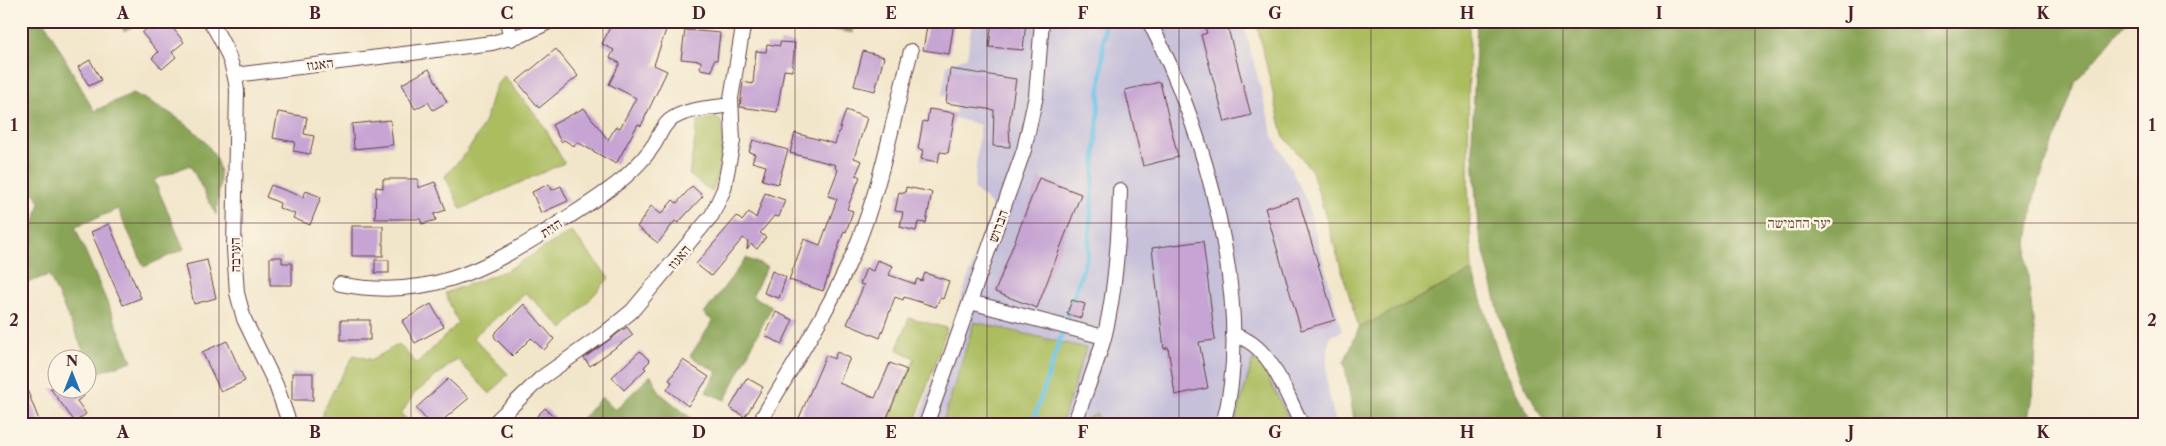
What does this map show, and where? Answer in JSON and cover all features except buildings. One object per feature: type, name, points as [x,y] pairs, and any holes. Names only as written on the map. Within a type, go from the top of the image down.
[{"type":"street","name":"הערבה","points":[[210,21],[223,41],[235,75],[237,90],[234,259],[237,293],[244,319],[276,385],[290,425]]},
{"type":"street","points":[[507,21],[511,38]]},
{"type":"street","name":"האגוז","points":[[235,75],[484,44],[532,32],[551,21]]},
{"type":"street","name":"האגוז","points":[[492,425],[541,378],[605,333],[632,310],[709,220],[720,201],[727,179],[733,140],[731,105],[744,21]]},
{"type":"street","name":"הברוש","points":[[926,425],[1028,137],[1036,96],[1042,21]]},
{"type":"street","points":[[1149,21],[1180,91],[1210,181],[1224,252],[1233,335],[1232,384],[1223,425]]},
{"type":"street","points":[[758,425],[824,314],[854,252],[875,193],[911,51]]},
{"type":"street","name":"הזית","points":[[340,284],[376,290],[415,288],[444,282],[476,271],[531,240],[612,188],[641,161],[669,121],[687,113],[731,105]]},
{"type":"street","points":[[1074,425],[1104,337],[1116,264],[1120,190]]},
{"type":"street","points":[[970,302],[1104,337]]},
{"type":"street","points":[[1233,335],[1252,342],[1265,354],[1302,425]]},
{"type":"shaded area","points":[[972,21],[1243,21],[1274,139],[1287,160],[1307,202],[1342,331],[1330,337],[1327,357],[1327,383],[1336,425],[917,425],[993,206],[974,189],[980,125],[955,118],[957,99],[942,95],[947,65],[967,57]]},
{"type":"green space","points":[[21,21],[44,21],[94,111],[133,93],[171,114],[196,132],[214,155],[220,173],[216,215],[190,165],[154,180],[184,249],[144,267],[118,209],[75,227],[132,361],[98,373],[98,348],[82,348],[49,275],[21,285],[21,242],[34,225],[40,202],[21,174]]},
{"type":"green space","points":[[118,21],[143,21],[124,31]]},
{"type":"green space","points":[[784,21],[856,21],[853,33]]},
{"type":"green space","points":[[1256,21],[1469,21],[1468,188],[1472,271],[1359,328],[1312,171],[1283,135]]},
{"type":"green space","name":"יער החמישה","points":[[1477,21],[2127,21],[2076,81],[2035,193],[2026,258],[2036,347],[2033,395],[2028,425],[1546,425],[1522,380],[1500,317],[1478,228],[1472,141]]},
{"type":"green space","points":[[504,76],[541,121],[564,163],[461,209],[445,176],[474,142],[484,122],[495,87]]},
{"type":"green space","points":[[716,118],[721,121],[723,148],[712,192],[689,175],[698,121]]},
{"type":"green space","points":[[571,231],[609,278],[563,329],[526,293],[473,337],[508,374],[490,394],[457,359],[414,394],[401,414],[413,425],[333,425],[319,421],[335,387],[354,355],[372,360],[399,344],[417,364],[458,323],[445,293],[508,270]]},
{"type":"green space","points":[[746,258],[767,267],[752,296],[772,306],[725,400],[706,392],[717,372],[690,356],[713,321],[704,314]]},
{"type":"green space","points":[[1472,271],[1500,359],[1534,425],[1355,425],[1344,362],[1359,328]]},
{"type":"green space","points":[[909,318],[947,328],[914,425],[886,425],[915,358],[897,349]]},
{"type":"green space","points":[[974,322],[1086,348],[1061,425],[942,425]]},
{"type":"green space","points":[[1253,359],[1264,370],[1292,425],[1234,425]]},
{"type":"green space","points":[[651,375],[660,393],[692,419],[688,425],[576,425],[602,397],[615,410]]},
{"type":"green space","points":[[1097,414],[1100,425],[1080,425],[1082,421]]},
{"type":"waterway","points":[[1032,425],[1088,253],[1105,21]]}]
